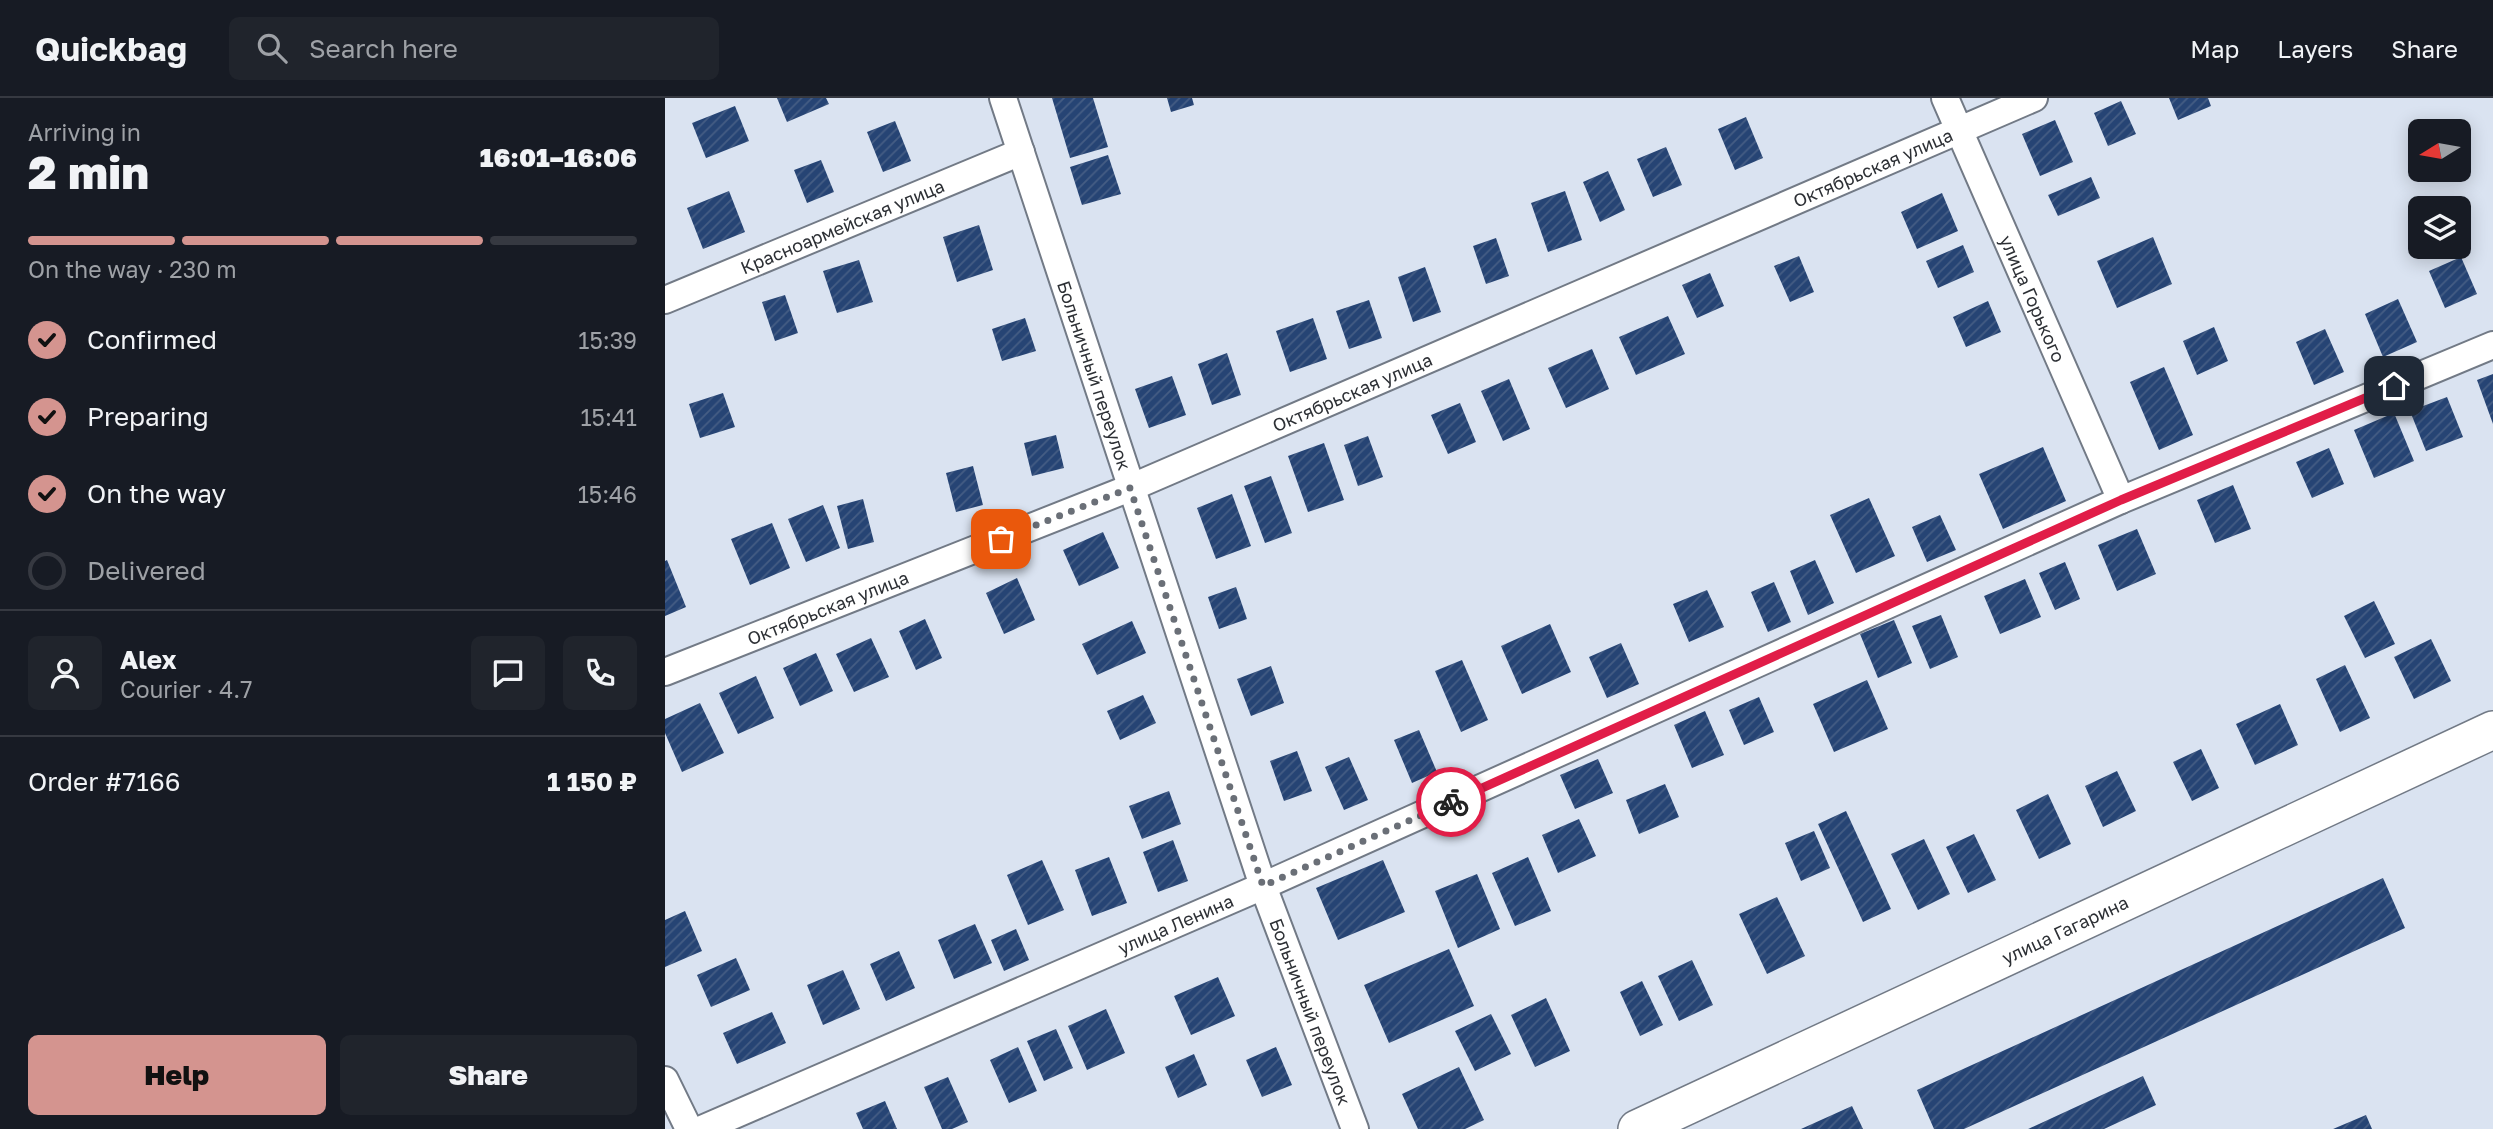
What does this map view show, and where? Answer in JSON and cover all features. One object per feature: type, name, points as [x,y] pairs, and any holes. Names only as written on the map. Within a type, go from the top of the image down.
[{"type":"main road","name":"улица Гагарина","points":[[1637,1129],[2493,730]]},
{"type":"street","name":"Больничный переулок","points":[[1003,98],[1263,886],[1355,1129]]},
{"type":"street","name":"улица Горького","points":[[1945,98],[2121,500]]},
{"type":"street","name":"Октябрьская улица","points":[[665,672],[1130,488],[2034,98]]},
{"type":"street","name":"Красноармейская улица","points":[[665,300],[1021,152]]},
{"type":"street","name":"улица Ленина","points":[[702,1129],[1263,886],[2121,500],[2493,345]]},
{"type":"street","points":[[665,1080],[688,1129]]},
{"type":"building","points":[[777,98],[826,98],[829,104],[787,122]]},
{"type":"building","points":[[1052,98],[1093,98],[1108,147],[1070,158]]},
{"type":"building","points":[[1167,98],[1192,98],[1194,105],[1171,112]]},
{"type":"building","points":[[2169,98],[2208,98],[2211,106],[2178,120]]},
{"type":"building","points":[[2121,101],[2136,134],[2108,146],[2094,113]]},
{"type":"building","points":[[735,106],[749,141],[706,158],[692,123]]},
{"type":"building","points":[[1746,117],[1763,158],[1735,170],[1718,129]]},
{"type":"building","points":[[2055,120],[2073,162],[2040,176],[2022,134]]},
{"type":"building","points":[[895,121],[911,161],[883,172],[867,132]]},
{"type":"building","points":[[1666,147],[1682,185],[1653,197],[1637,159]]},
{"type":"building","points":[[1108,155],[1121,194],[1082,205],[1070,167]]},
{"type":"building","points":[[821,160],[834,192],[807,203],[794,170]]},
{"type":"building","points":[[1608,171],[1625,210],[1600,222],[1583,182]]},
{"type":"building","points":[[2091,177],[2100,198],[2058,216],[2048,195]]},
{"type":"building","points":[[729,191],[745,232],[703,249],[687,208]]},
{"type":"building","points":[[1565,191],[1582,240],[1548,252],[1531,203]]},
{"type":"building","points":[[1942,193],[1958,231],[1917,249],[1901,212]]},
{"type":"building","points":[[979,225],[993,270],[957,282],[943,237]]},
{"type":"building","points":[[2153,237],[2172,284],[2117,308],[2097,261]]},
{"type":"building","points":[[1496,238],[1509,276],[1486,284],[1473,246]]},
{"type":"building","points":[[1963,245],[1974,272],[1938,288],[1926,261]]},
{"type":"building","points":[[1799,256],[1814,292],[1790,302],[1774,266]]},
{"type":"building","points":[[2462,259],[2477,294],[2445,308],[2429,271]]},
{"type":"building","points":[[859,260],[873,302],[837,313],[823,271]]},
{"type":"building","points":[[1425,267],[1441,312],[1413,322],[1398,277]]},
{"type":"building","points":[[1710,273],[1724,306],[1697,318],[1682,285]]},
{"type":"building","points":[[785,295],[798,333],[775,341],[762,302]]},
{"type":"building","points":[[2398,299],[2417,342],[2383,357],[2365,314]]},
{"type":"building","points":[[1369,300],[1382,338],[1349,349],[1336,311]]},
{"type":"building","points":[[1988,301],[2001,332],[1966,347],[1953,317]]},
{"type":"building","points":[[1668,316],[1685,354],[1636,375],[1619,337]]},
{"type":"building","points":[[1025,318],[1036,351],[1002,361],[992,329]]},
{"type":"building","points":[[1313,318],[1327,359],[1290,372],[1276,331]]},
{"type":"building","points":[[2214,327],[2228,361],[2197,375],[2183,341]]},
{"type":"building","points":[[2325,329],[2344,372],[2314,385],[2296,342]]},
{"type":"building","points":[[1592,349],[1609,389],[1566,408],[1548,368]]},
{"type":"building","points":[[1227,353],[1241,395],[1212,405],[1198,364]]},
{"type":"building","points":[[2164,367],[2193,435],[2159,450],[2130,382]]},
{"type":"building","points":[[2493,374],[2493,424],[2477,380]]},
{"type":"building","points":[[1172,376],[1186,415],[1149,428],[1135,389]]},
{"type":"building","points":[[1509,379],[1530,429],[1503,441],[1481,391]]},
{"type":"building","points":[[723,393],[735,427],[700,438],[689,404]]},
{"type":"building","points":[[2447,397],[2463,437],[2426,451],[2410,411]]},
{"type":"building","points":[[1460,403],[1476,442],[1448,454],[1431,415]]},
{"type":"building","points":[[2394,413],[2414,461],[2374,478],[2354,430]]},
{"type":"building","points":[[1056,435],[1064,468],[1032,476],[1024,443]]},
{"type":"building","points":[[1368,436],[1383,477],[1358,486],[1344,445]]},
{"type":"building","points":[[1324,443],[1344,500],[1308,512],[1288,456]]},
{"type":"building","points":[[2043,447],[2066,501],[2003,529],[1979,474]]},
{"type":"building","points":[[2329,448],[2344,484],[2312,498],[2296,462]]},
{"type":"building","points":[[973,466],[983,505],[956,512],[946,473]]},
{"type":"building","points":[[1271,476],[1292,533],[1265,543],[1244,486]]},
{"type":"building","points":[[2233,485],[2251,529],[2215,543],[2197,500]]},
{"type":"building","points":[[1232,494],[1251,546],[1216,559],[1197,508]]},
{"type":"building","points":[[1869,498],[1895,556],[1856,573],[1830,515]]},
{"type":"building","points":[[863,499],[874,542],[848,549],[837,506]]},
{"type":"building","points":[[823,505],[840,548],[806,562],[788,519]]},
{"type":"building","points":[[1940,515],[1956,550],[1927,562],[1912,527]]},
{"type":"building","points":[[772,523],[790,568],[750,585],[731,539]]},
{"type":"building","points":[[2137,529],[2156,574],[2117,591],[2098,545]]},
{"type":"building","points":[[1103,532],[1119,568],[1079,586],[1063,550]]},
{"type":"building","points":[[667,560],[686,607],[665,616],[665,561]]},
{"type":"building","points":[[1815,560],[1834,603],[1808,615],[1790,571]]},
{"type":"building","points":[[2065,562],[2080,599],[2055,610],[2039,573]]},
{"type":"building","points":[[1017,578],[1035,620],[1004,634],[986,593]]},
{"type":"building","points":[[2025,579],[2041,617],[2000,634],[1984,596]]},
{"type":"building","points":[[1774,582],[1791,622],[1768,632],[1751,592]]},
{"type":"building","points":[[1236,587],[1247,619],[1219,629],[1208,597]]},
{"type":"building","points":[[1707,590],[1724,627],[1689,642],[1673,604]]},
{"type":"building","points":[[2374,601],[2395,644],[2365,658],[2344,616]]},
{"type":"building","points":[[1941,615],[1958,657],[1930,669],[1912,626]]},
{"type":"building","points":[[925,619],[942,658],[916,670],[899,631]]},
{"type":"building","points":[[1894,620],[1912,663],[1878,678],[1860,634]]},
{"type":"building","points":[[1132,621],[1146,653],[1097,675],[1082,644]]},
{"type":"building","points":[[1550,624],[1571,672],[1522,694],[1501,646]]},
{"type":"building","points":[[871,638],[889,677],[854,692],[836,654]]},
{"type":"building","points":[[2431,639],[2451,681],[2414,699],[2394,657]]},
{"type":"building","points":[[1621,643],[1639,684],[1607,698],[1589,657]]},
{"type":"building","points":[[816,653],[833,691],[800,706],[783,668]]},
{"type":"building","points":[[1462,660],[1488,720],[1461,732],[1435,671]]},
{"type":"building","points":[[2345,665],[2370,718],[2340,732],[2316,679]]},
{"type":"building","points":[[1271,666],[1284,703],[1251,716],[1237,679]]},
{"type":"building","points":[[756,676],[774,718],[738,734],[719,693]]},
{"type":"building","points":[[1867,680],[1888,729],[1834,752],[1813,704]]},
{"type":"building","points":[[1143,695],[1156,723],[1120,740],[1107,711]]},
{"type":"building","points":[[1759,697],[1774,732],[1744,745],[1729,710]]},
{"type":"building","points":[[700,703],[724,753],[682,772],[665,733],[665,719]]},
{"type":"building","points":[[2280,704],[2298,745],[2255,765],[2236,724]]},
{"type":"building","points":[[1705,711],[1724,755],[1692,768],[1674,725]]},
{"type":"building","points":[[1419,730],[1437,772],[1412,783],[1394,740]]},
{"type":"building","points":[[2201,749],[2219,788],[2192,801],[2173,762]]},
{"type":"building","points":[[1297,751],[1312,791],[1284,801],[1270,761]]},
{"type":"building","points":[[1349,757],[1368,800],[1344,810],[1325,767]]},
{"type":"building","points":[[1598,759],[1613,793],[1575,809],[1560,775]]},
{"type":"building","points":[[2117,771],[2136,811],[2103,827],[2085,786]]},
{"type":"building","points":[[1665,784],[1679,817],[1639,834],[1626,800]]},
{"type":"building","points":[[1169,791],[1181,824],[1142,839],[1129,806]]},
{"type":"building","points":[[2048,794],[2071,844],[2039,859],[2016,810]]},
{"type":"building","points":[[1846,811],[1891,909],[1863,922],[1818,824]]},
{"type":"building","points":[[1579,819],[1596,856],[1558,873],[1542,835]]},
{"type":"building","points":[[1814,831],[1830,868],[1801,881],[1785,843]]},
{"type":"building","points":[[1974,834],[1996,880],[1968,893],[1946,847]]},
{"type":"building","points":[[1924,839],[1950,894],[1918,910],[1891,854]]},
{"type":"building","points":[[1173,840],[1188,881],[1158,892],[1143,852]]},
{"type":"building","points":[[1109,857],[1127,903],[1092,916],[1075,870]]},
{"type":"building","points":[[1528,857],[1551,911],[1515,926],[1492,873]]},
{"type":"building","points":[[1042,860],[1064,910],[1028,925],[1007,875]]},
{"type":"building","points":[[1383,860],[1405,912],[1338,940],[1316,888]]},
{"type":"building","points":[[1477,874],[1500,929],[1458,948],[1435,891]]},
{"type":"building","points":[[2383,878],[2405,928],[1964,1129],[1934,1129],[1917,1090]]},
{"type":"building","points":[[1777,897],[1805,956],[1767,974],[1739,914]]},
{"type":"building","points":[[685,911],[702,951],[665,967],[665,920]]},
{"type":"building","points":[[975,924],[992,963],[954,979],[938,940]]},
{"type":"building","points":[[1016,929],[1029,960],[1004,971],[991,940]]},
{"type":"building","points":[[1449,949],[1474,1006],[1389,1043],[1364,985]]},
{"type":"building","points":[[899,951],[915,988],[886,1001],[870,964]]},
{"type":"building","points":[[736,958],[750,990],[711,1007],[697,975]]},
{"type":"building","points":[[1692,960],[1713,1005],[1679,1021],[1658,976]]},
{"type":"building","points":[[843,970],[860,1009],[823,1025],[807,985]]},
{"type":"building","points":[[1218,977],[1235,1016],[1191,1035],[1174,996]]},
{"type":"building","points":[[1642,981],[1663,1025],[1640,1036],[1620,992]]},
{"type":"building","points":[[1546,998],[1570,1051],[1535,1067],[1511,1015]]},
{"type":"building","points":[[1106,1009],[1125,1053],[1087,1070],[1068,1026]]},
{"type":"building","points":[[772,1012],[786,1043],[737,1064],[723,1033]]},
{"type":"building","points":[[1491,1014],[1511,1054],[1475,1071],[1455,1031]]},
{"type":"building","points":[[1056,1029],[1073,1068],[1044,1081],[1027,1041]]},
{"type":"building","points":[[1018,1047],[1037,1091],[1009,1103],[990,1060]]},
{"type":"building","points":[[1276,1047],[1292,1085],[1262,1097],[1246,1060]]},
{"type":"building","points":[[1194,1054],[1207,1085],[1178,1098],[1165,1067]]},
{"type":"building","points":[[1459,1067],[1484,1120],[1465,1129],[1418,1129],[1402,1094]]},
{"type":"building","points":[[2143,1076],[2156,1105],[2104,1129],[2028,1129]]},
{"type":"building","points":[[948,1077],[968,1122],[952,1129],[942,1129],[924,1087]]},
{"type":"building","points":[[885,1101],[897,1129],[863,1129],[856,1113]]},
{"type":"building","points":[[1852,1106],[1863,1129],[1801,1129]]},
{"type":"building","points":[[2366,1115],[2372,1129],[2333,1129]]},
{"type":"way so far","points":[[1001,539],[1130,488],[1263,886],[1451,802]]},
{"type":"route","points":[[1451,802],[2121,500],[2394,386]]}]
